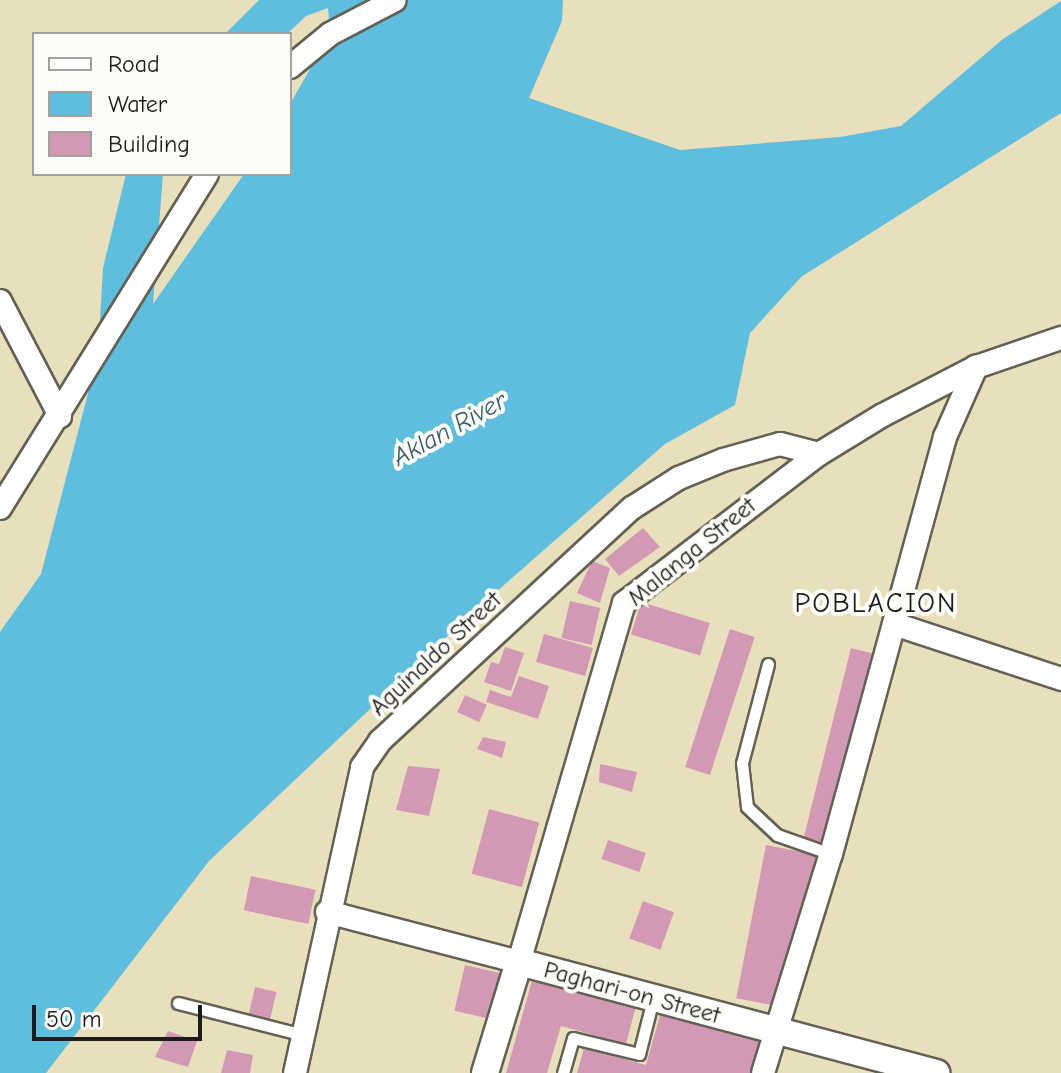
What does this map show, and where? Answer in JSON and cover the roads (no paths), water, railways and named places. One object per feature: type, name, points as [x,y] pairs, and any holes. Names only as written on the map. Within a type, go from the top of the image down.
[{"type":"street","points":[[292,65],[330,34],[395,0]]},
{"type":"street","points":[[0,508],[60,416],[206,176]]},
{"type":"street","points":[[0,301],[60,416]]},
{"type":"street","name":"Malanga Street","points":[[485,1073],[624,603],[819,454],[976,367],[1061,338]]},
{"type":"street","points":[[763,1073],[831,854],[945,437],[976,367]]},
{"type":"street","name":"Aguinaldo Street","points":[[295,1073],[327,912],[362,767],[413,710],[632,508],[679,478],[780,444],[819,454]]},
{"type":"street","points":[[894,624],[1061,679]]},
{"type":"street","name":"Paghari-on Street","points":[[327,912],[937,1073]]},
{"type":"lane","points":[[768,664],[742,763],[747,807],[777,835],[831,854]]},
{"type":"lane","points":[[563,1073],[573,1038],[639,1054],[653,998]]},
{"type":"lane","points":[[178,1003],[304,1035]]},
{"type":"water","name":"Aklan River","points":[[259,0],[563,0],[562,21],[529,98],[680,150],[840,137],[901,126],[1003,39],[1061,1],[1061,113],[801,277],[750,333],[735,405],[665,444],[473,612],[209,861],[46,1073],[0,1073],[0,632],[41,574],[98,355],[103,268],[126,176],[163,176],[153,304],[243,176],[292,176],[292,100],[330,34],[328,8],[306,16],[289,32],[227,32]]},
{"type":"district","name":"POBLACION","points":[[876,603]]}]
